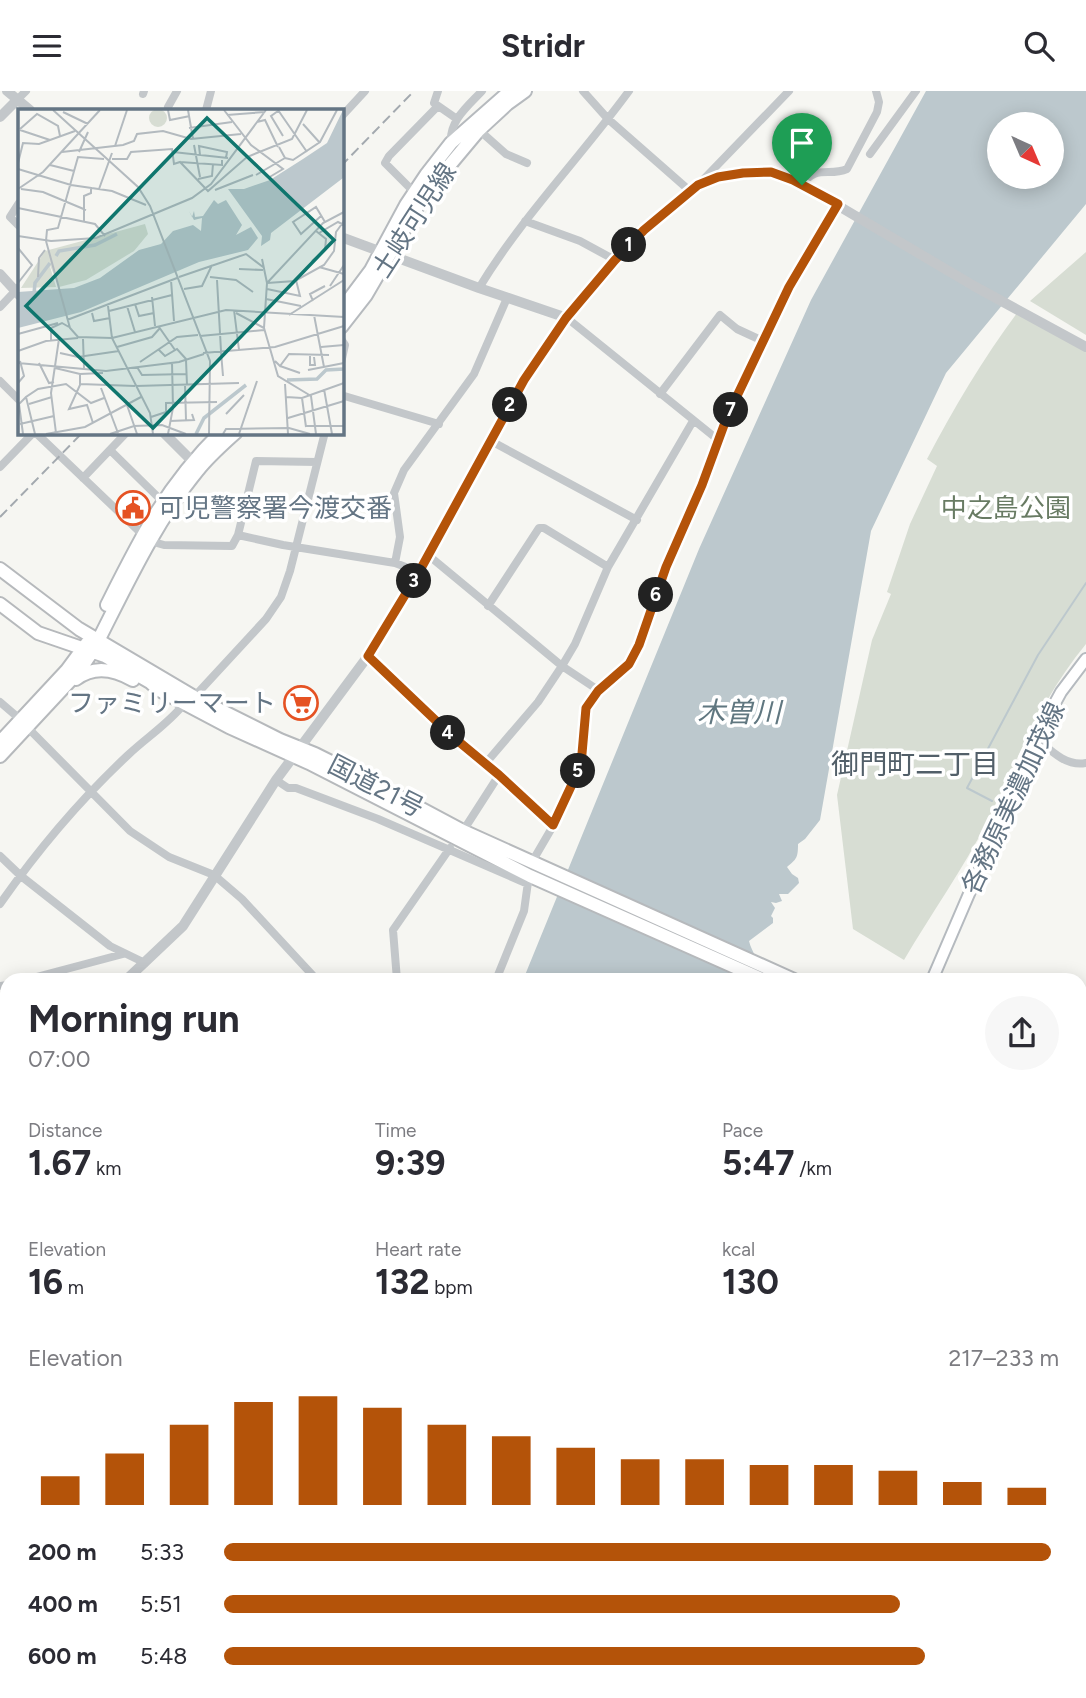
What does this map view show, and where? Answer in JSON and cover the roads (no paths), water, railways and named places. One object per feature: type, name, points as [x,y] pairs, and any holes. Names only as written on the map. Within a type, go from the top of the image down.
[{"type":"main road","name":"土岐可児線","points":[[343,324],[366,295],[416,191],[452,143],[510,91]]},
{"type":"main road","name":"土岐可児線","points":[[344,303],[386,254],[423,197],[479,130],[525,91]]},
{"type":"main road","points":[[0,756],[40,706],[80,670],[163,502],[220,434]]},
{"type":"main road","points":[[146,537],[173,503],[196,464],[234,434]]},
{"type":"main road","points":[[1,570],[92,644]]},
{"type":"main road","points":[[0,604],[38,633],[61,641],[92,644]]},
{"type":"main road","points":[[40,706],[41,690],[61,668],[69,654],[61,641]]},
{"type":"main road","name":"国道21号","points":[[92,644],[159,690],[189,700]]},
{"type":"main road","name":"国道21号","points":[[92,644],[189,700],[296,752],[373,783],[456,840],[777,973]]},
{"type":"main road","name":"各務原美濃加茂線","points":[[935,973],[1036,738],[1061,692],[1086,659]]},
{"type":"main road","points":[[40,706],[78,677],[98,669],[128,677],[147,688],[159,690]]},
{"type":"main road","points":[[0,742],[24,724]]},
{"type":"main road","name":"国道21号","points":[[535,874],[749,973]]},
{"type":"street","points":[[7,91],[29,109]]},
{"type":"street","points":[[0,117],[26,91]]},
{"type":"street","points":[[168,107],[177,91]]},
{"type":"street","points":[[206,109],[211,91]]},
{"type":"street","points":[[343,115],[365,91]]},
{"type":"street","points":[[438,91],[434,103],[457,120]]},
{"type":"street","points":[[452,143],[450,132],[482,91]]},
{"type":"street","points":[[583,91],[608,119],[694,188]]},
{"type":"street","points":[[479,288],[510,240],[539,207],[628,91]]},
{"type":"street","points":[[134,973],[183,926],[276,780],[368,656],[419,572],[524,380],[566,318],[644,230],[694,188],[789,91]]},
{"type":"street","points":[[802,185],[814,173],[847,169],[877,112],[879,102],[876,91]]},
{"type":"street","points":[[870,153],[916,91]]},
{"type":"street","points":[[416,191],[385,163],[437,107]]},
{"type":"street","points":[[479,130],[506,154],[527,163]]},
{"type":"street","points":[[694,188],[718,177],[771,172],[842,207],[894,240],[1086,347]]},
{"type":"street","points":[[18,205],[10,217],[18,225]]},
{"type":"street","points":[[499,973],[524,911],[553,825],[581,765],[586,708],[598,691],[629,664],[639,645],[666,567],[702,485],[717,439],[789,287],[842,207]]},
{"type":"street","points":[[525,221],[580,241],[615,260]]},
{"type":"street","points":[[343,238],[566,318],[717,439]]},
{"type":"street","points":[[0,274],[18,291],[0,307]]},
{"type":"street","points":[[395,563],[400,537],[394,493],[404,470],[474,374],[507,298]]},
{"type":"street","points":[[660,394],[720,315],[737,329],[763,341]]},
{"type":"street","points":[[0,381],[18,399]]},
{"type":"street","points":[[343,396],[439,424]]},
{"type":"street","points":[[485,764],[538,702],[562,666],[575,644],[608,567],[693,421]]},
{"type":"street","points":[[0,467],[33,434]]},
{"type":"street","points":[[37,434],[146,537],[164,545],[232,546],[238,535],[256,461],[317,462]]},
{"type":"street","points":[[83,478],[125,434]]},
{"type":"street","points":[[165,434],[196,464]]},
{"type":"street","points":[[0,904],[21,876],[128,754],[174,716],[266,619],[281,597],[324,434]]},
{"type":"street","points":[[491,441],[637,520]]},
{"type":"street","points":[[110,450],[163,502]]},
{"type":"street","points":[[488,606],[540,528],[608,567]]},
{"type":"street","points":[[238,535],[395,563],[419,572]]},
{"type":"street","points":[[428,555],[562,666],[598,691]]},
{"type":"street","points":[[368,656],[452,736],[553,825]]},
{"type":"street","points":[[0,702],[130,831],[169,857],[214,875],[242,898],[311,973]]},
{"type":"street","points":[[1036,738],[1063,759],[1086,763]]},
{"type":"street","points":[[396,973],[393,930],[499,775]]},
{"type":"street","points":[[276,780],[284,787],[378,819],[456,840],[535,874]]},
{"type":"street","points":[[0,856],[21,876],[123,954],[145,963]]},
{"type":"street","points":[[51,973],[123,954]]},
{"type":"water","name":"木曽川","points":[[926,91],[1086,91],[1086,204],[946,373],[871,531],[820,820],[798,844],[796,857],[787,867],[798,878],[799,883],[788,894],[779,894],[782,901],[771,902],[775,908],[771,916],[773,923],[749,941],[761,973],[526,973],[699,549],[811,300]]},
{"type":"waterway","points":[[992,801],[967,788],[1038,655],[1086,583]]},
{"type":"railway","points":[[343,164],[414,91]]},
{"type":"railway","points":[[0,517],[81,434]]},
{"type":"place","name":"可児警察署今渡交番","points":[[133,508]]},
{"type":"place","name":"ファミリーマート","points":[[301,703]]},
{"type":"district","name":"御門町二丁目","points":[[915,764]]},
{"type":"park label","name":"中之島公園","points":[[1006,508]]}]
